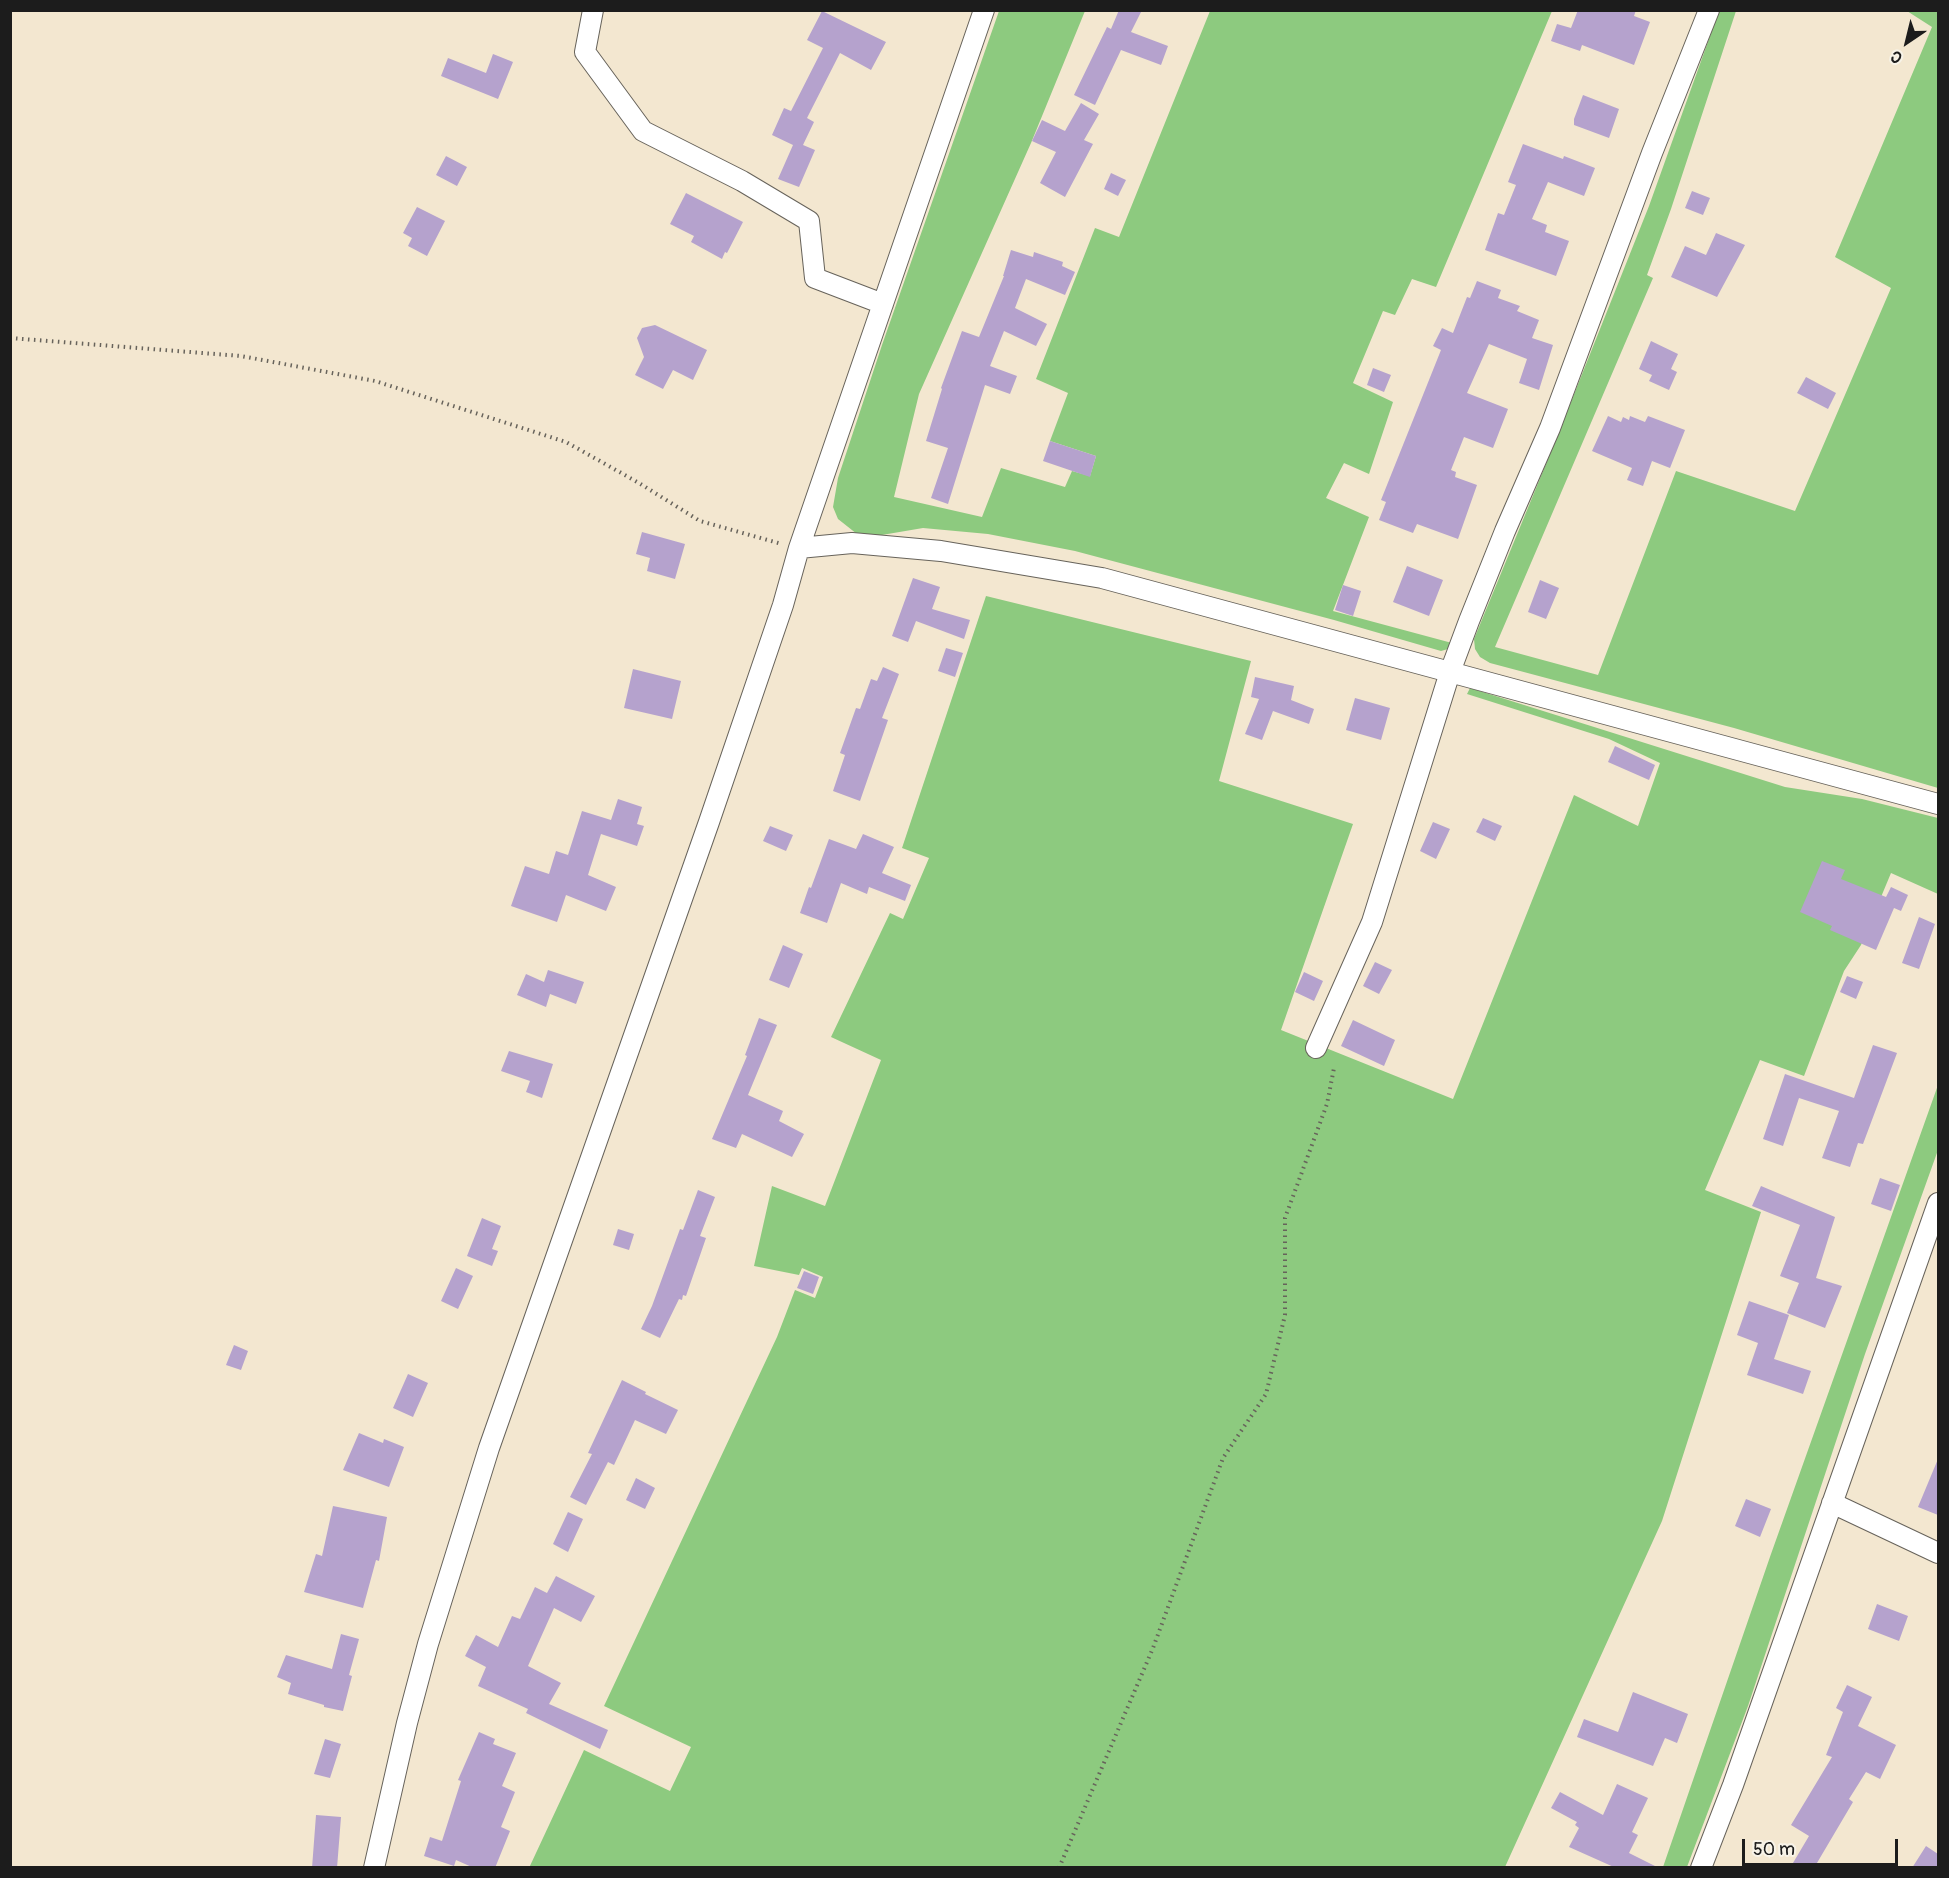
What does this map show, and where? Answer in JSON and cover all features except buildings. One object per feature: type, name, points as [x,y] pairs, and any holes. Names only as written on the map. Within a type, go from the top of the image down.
[{"type":"street","points":[[593,10],[585,52],[643,131],[742,181],[809,221],[815,278],[883,304]]},
{"type":"street","points":[[374,1868],[407,1723],[428,1644],[489,1448],[709,822],[783,605],[799,548],[984,10]]},
{"type":"street","points":[[1316,1048],[1372,922],[1450,672],[1505,531],[1550,428],[1652,153],[1709,10]]},
{"type":"street","points":[[799,548],[852,543],[941,551],[1102,578],[1938,804]]},
{"type":"street","points":[[1701,1868],[1733,1785],[1938,1203]]},
{"type":"street","points":[[1832,1503],[1938,1553]]},
{"type":"path","points":[[10,338],[241,356],[375,381],[566,442],[700,521],[799,548]]},
{"type":"path","points":[[1059,1868],[1153,1648],[1223,1458],[1266,1394],[1285,1315],[1286,1218],[1327,1104],[1334,1068]]},
{"type":"green space","points":[[999,11],[1085,11],[1031,143],[919,394],[894,497],[982,517],[1001,468],[1065,487],[1072,471],[1090,476],[1096,456],[1050,441],[1068,393],[1036,379],[1095,228],[1119,237],[1210,11],[1552,11],[1436,287],[1412,279],[1395,315],[1383,311],[1353,383],[1393,402],[1369,474],[1344,463],[1326,498],[1369,517],[1333,611],[1452,643],[1448,649],[1441,651],[1075,551],[988,534],[923,528],[870,537],[857,534],[838,519],[833,507],[838,478]]},
{"type":"green space","points":[[1719,11],[1736,11],[1647,275],[1653,278],[1495,647],[1598,675],[1676,471],[1795,511],[1891,288],[1835,257],[1932,27],[1907,11],[1938,11],[1938,788],[1734,728],[1490,663],[1480,657],[1475,649],[1474,639],[1649,206]]},
{"type":"green space","points":[[986,596],[1251,661],[1219,781],[1353,824],[1281,1030],[1453,1099],[1574,795],[1638,826],[1660,763],[1609,739],[1467,694],[1470,688],[1785,787],[1862,799],[1938,818],[1938,894],[1891,873],[1861,945],[1844,971],[1804,1076],[1760,1060],[1705,1190],[1761,1212],[1662,1521],[1505,1867],[529,1868],[584,1750],[670,1791],[691,1747],[604,1706],[777,1337],[795,1290],[815,1298],[823,1277],[802,1268],[799,1275],[754,1266],[772,1186],[825,1206],[881,1060],[831,1037],[890,913],[903,919],[929,858],[902,848]]},
{"type":"green space","points":[[1938,1085],[1938,1150],[1865,1354],[1748,1706],[1687,1867],[1663,1867],[1771,1554]]}]
